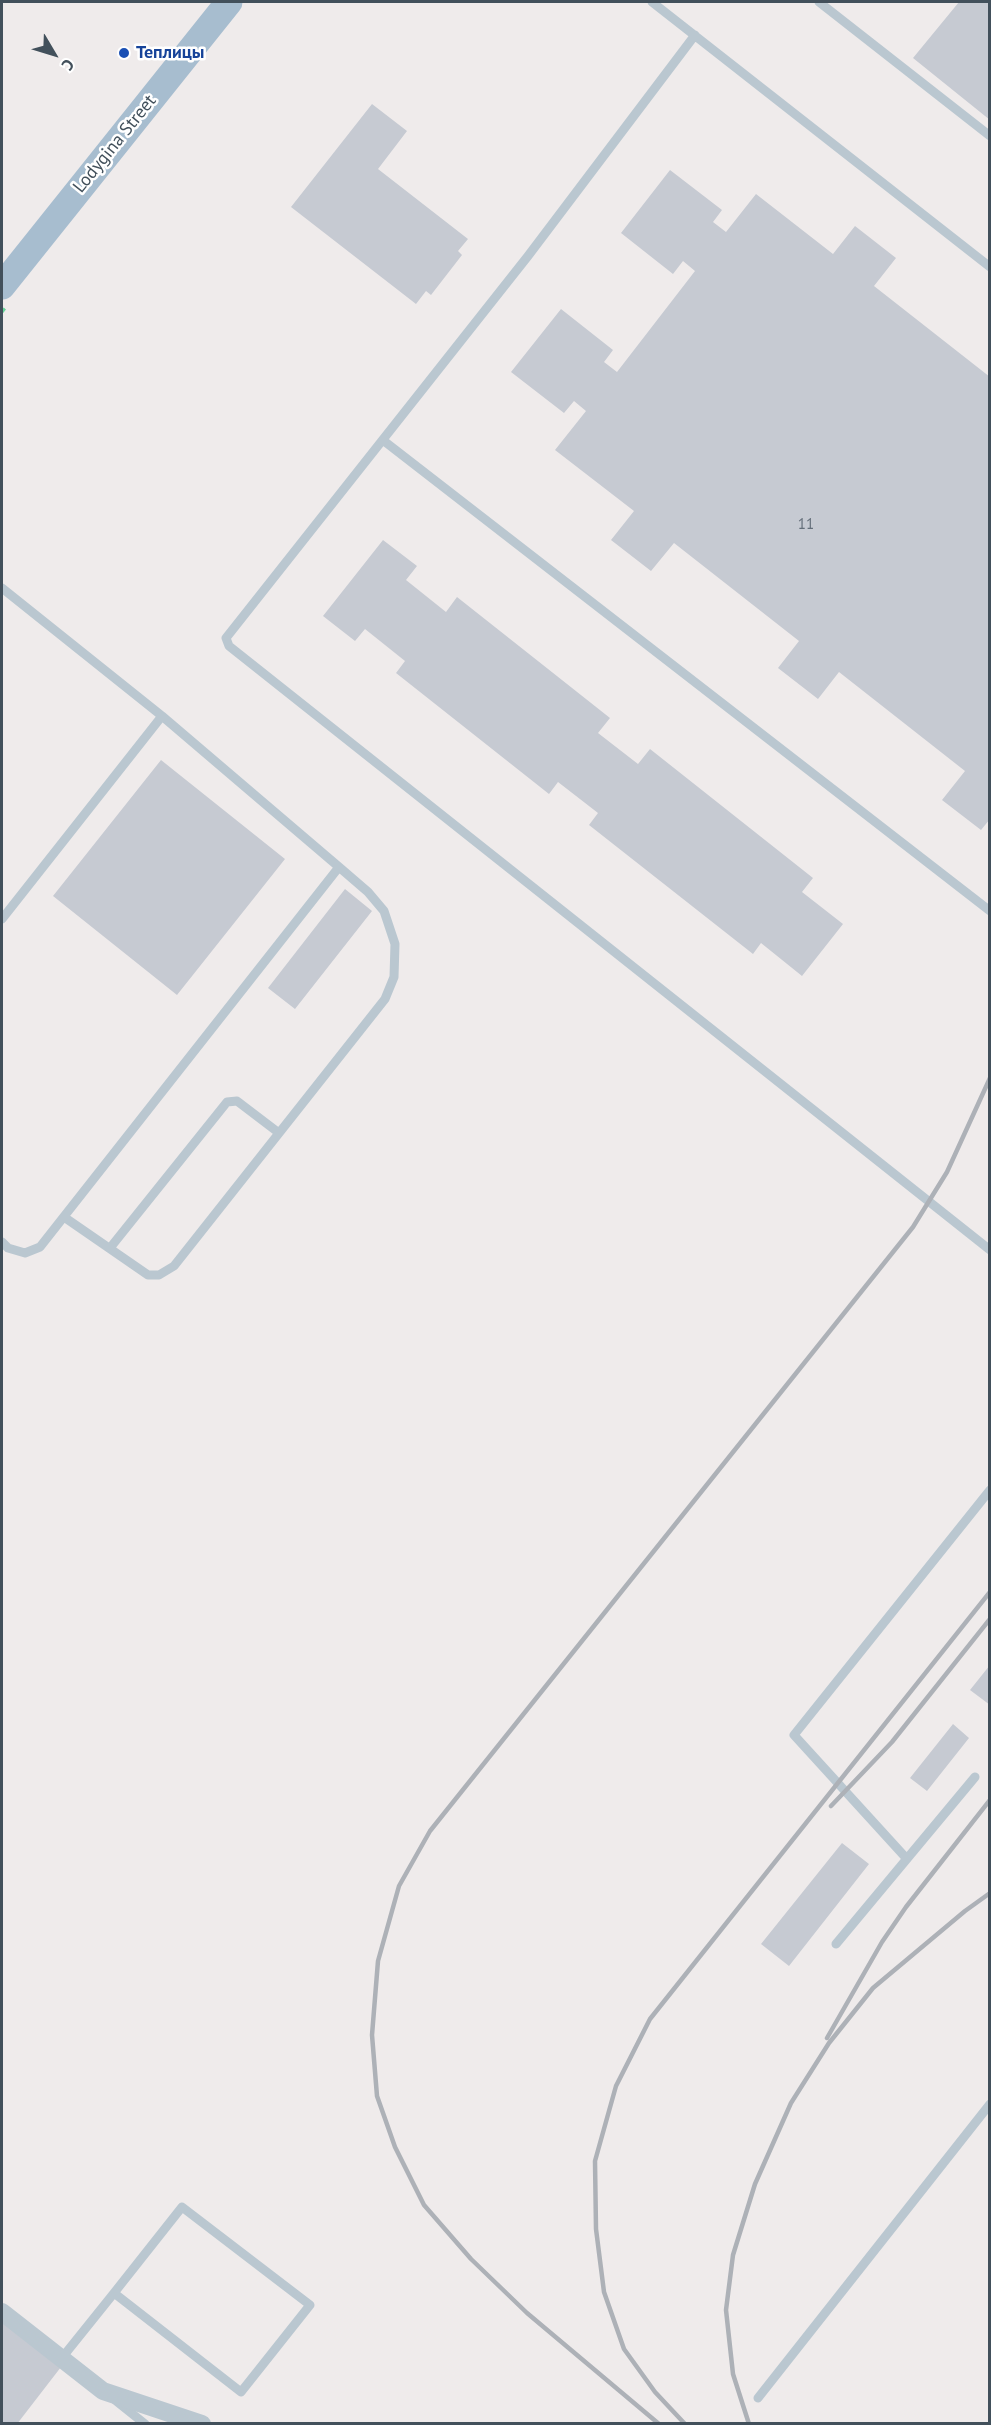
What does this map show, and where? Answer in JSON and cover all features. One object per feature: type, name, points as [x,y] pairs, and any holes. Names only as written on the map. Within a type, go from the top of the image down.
[{"type":"main road","name":"Lodygina Street","points":[[2,286],[226,3]]},
{"type":"street","points":[[2,2312],[103,2391],[202,2424]]},
{"type":"lane","points":[[652,2],[990,267]]},
{"type":"lane","points":[[819,2],[990,136]]},
{"type":"lane","points":[[695,35],[528,256],[226,638],[229,646],[990,1250]]},
{"type":"lane","points":[[384,441],[990,911]]},
{"type":"lane","points":[[2,588],[162,716],[368,892],[384,911],[395,944],[394,977],[385,999],[174,1266],[159,1275],[148,1275],[64,1217]]},
{"type":"lane","points":[[2,919],[162,716]]},
{"type":"lane","points":[[2,1242],[8,1248],[24,1253],[40,1247],[339,867]]},
{"type":"lane","points":[[110,1248],[227,1102],[237,1101],[279,1133]]},
{"type":"lane","points":[[907,1859],[794,1735],[990,1490]]},
{"type":"lane","points":[[836,1944],[975,1778]]},
{"type":"lane","points":[[758,2398],[990,2104]]},
{"type":"lane","points":[[62,2359],[114,2293],[182,2207],[310,2305],[241,2392],[114,2293]]},
{"type":"lane","points":[[103,2391],[145,2424]]},
{"type":"building","points":[[959,2],[990,2],[990,120],[913,58]]},
{"type":"building","points":[[372,104],[407,131],[378,169],[468,239],[458,251],[462,255],[431,295],[426,291],[416,304],[291,207]]},
{"type":"building","points":[[670,170],[722,210],[713,222],[726,232],[756,194],[833,254],[855,226],[896,258],[874,286],[990,377],[990,819],[981,830],[942,800],[965,771],[839,672],[818,699],[778,668],[799,641],[674,543],[651,571],[611,540],[634,511],[555,450],[586,411],[574,401],[564,413],[511,372],[561,309],[613,350],[604,362],[617,372],[695,271],[683,261],[673,274],[621,233]]},
{"type":"building","points":[[383,540],[417,566],[406,580],[446,612],[457,597],[610,718],[598,733],[638,764],[650,749],[813,878],[802,892],[843,924],[802,976],[761,943],[753,954],[589,825],[598,813],[558,782],[549,794],[396,673],[405,661],[365,629],[355,641],[323,616]]},
{"type":"building","points":[[161,760],[285,859],[177,995],[53,896]]},
{"type":"building","points":[[345,889],[372,911],[295,1009],[268,988]]},
{"type":"building","points":[[990,1665],[990,1705],[970,1690]]},
{"type":"building","points":[[953,1724],[969,1738],[927,1791],[910,1778]]},
{"type":"building","points":[[842,1843],[869,1864],[789,1966],[761,1944]]},
{"type":"building","points":[[2,2319],[61,2367],[17,2424],[2,2424]]},
{"type":"railway","points":[[659,2424],[527,2313],[471,2259],[424,2205],[395,2147],[377,2096],[372,2035],[378,1961],[399,1886],[430,1831],[913,1227],[947,1172],[990,1078]]},
{"type":"railway","points":[[685,2424],[655,2392],[624,2349],[604,2292],[596,2229],[595,2161],[616,2086],[650,2019],[990,1592]]},
{"type":"railway","points":[[831,1806],[892,1742],[990,1619]]},
{"type":"railway","points":[[827,2038],[882,1942],[906,1907],[990,1800]]},
{"type":"railway","points":[[749,2424],[733,2374],[726,2310],[733,2255],[755,2184],[791,2103],[829,2043],[873,1988],[990,1893]]},
{"type":"place","name":"Теплицы","points":[[124,53]]}]
